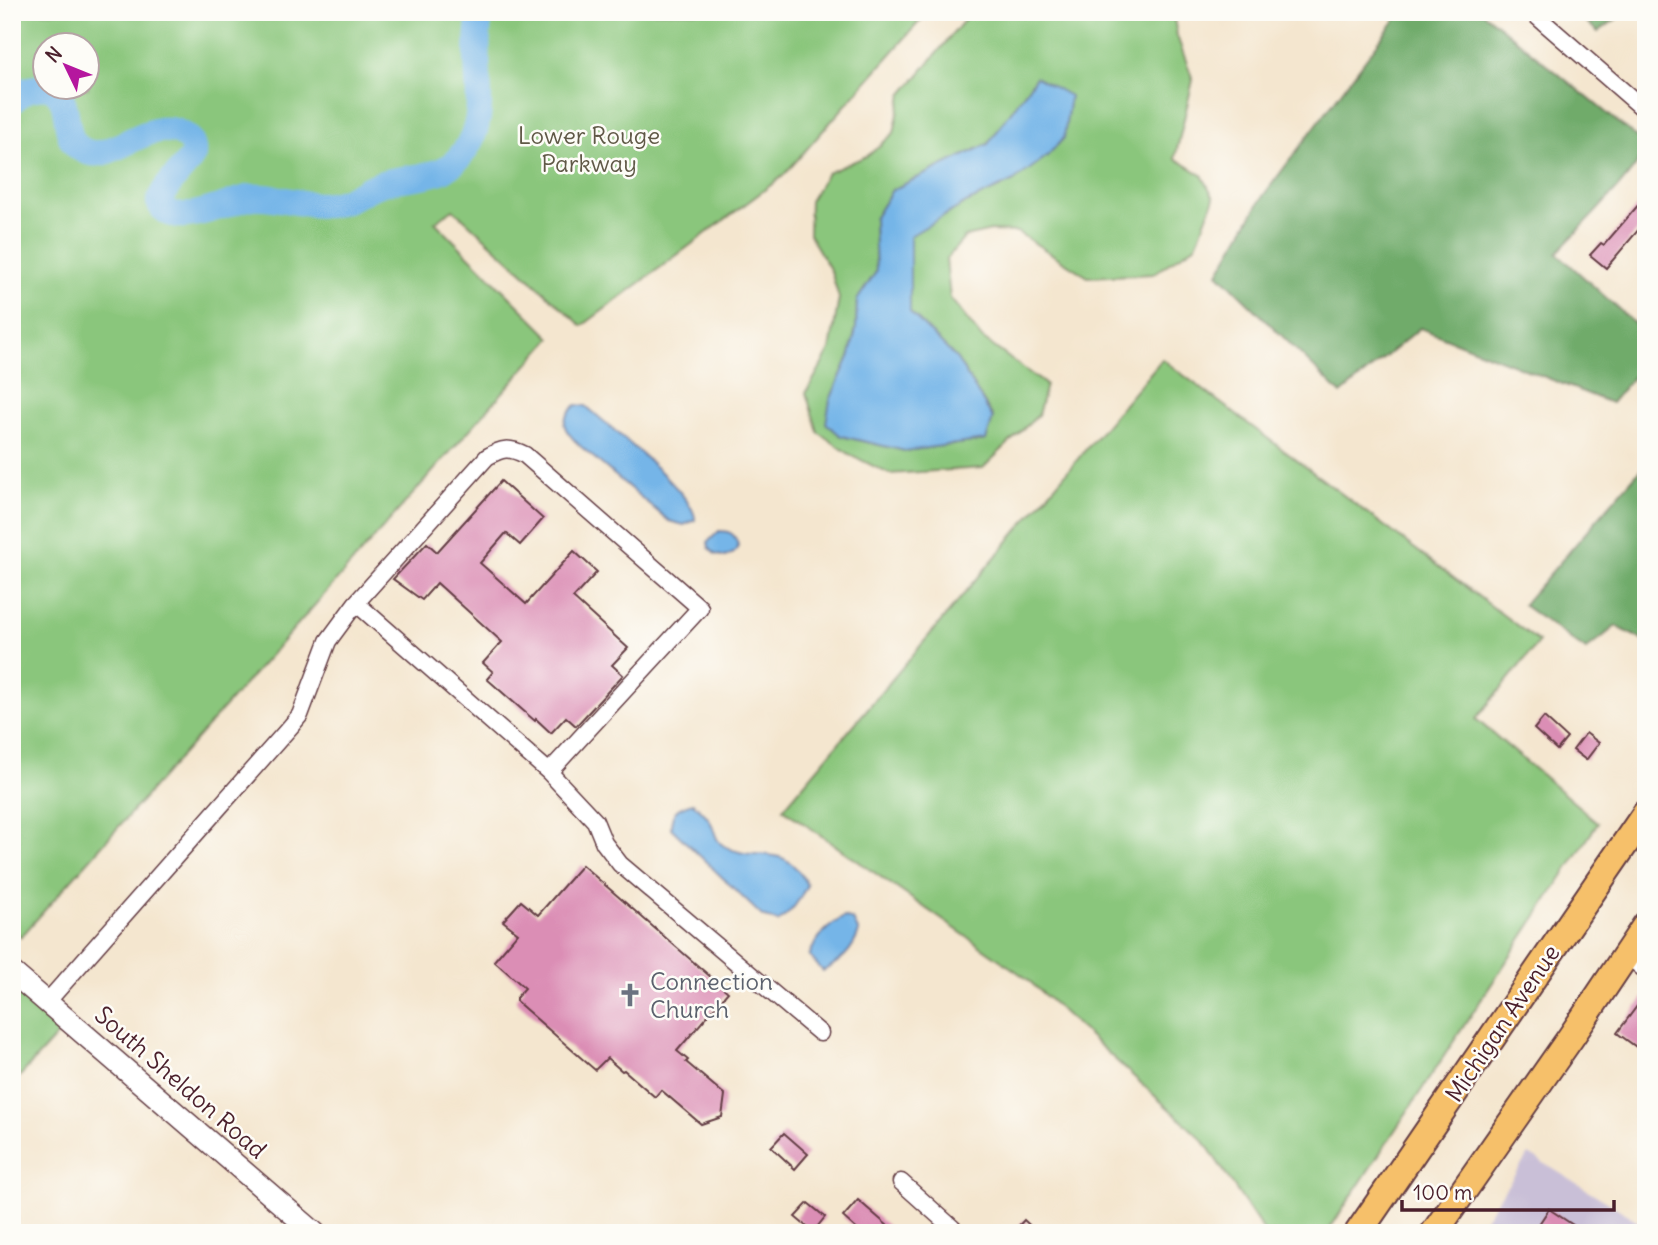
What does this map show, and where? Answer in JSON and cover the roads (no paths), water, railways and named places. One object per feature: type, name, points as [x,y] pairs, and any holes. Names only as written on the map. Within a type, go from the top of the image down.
[{"type":"main road","points":[[1645,813],[1646,849]]},
{"type":"main road","name":"Michigan Avenue","points":[[1358,1233],[1645,813]]},
{"type":"main road","points":[[1434,1233],[1636,963],[1646,925]]},
{"type":"street","points":[[1532,12],[1646,111]]},
{"type":"street","points":[[47,1002],[300,715],[328,641],[356,603],[487,457],[502,448],[526,455],[700,608],[549,772]]},
{"type":"street","points":[[356,603],[549,772],[595,821],[604,843],[620,864],[820,1033]]},
{"type":"street","name":"South Sheldon Road","points":[[12,972],[315,1233]]},
{"type":"street","points":[[901,1182],[958,1233]]},
{"type":"water","points":[[1036,77],[1070,96],[1064,138],[1047,156],[1014,181],[966,203],[910,236],[910,312],[957,359],[993,418],[986,440],[905,451],[841,436],[826,423],[830,400],[850,355],[856,328],[857,300],[876,272],[874,219],[892,190],[988,144]]},
{"type":"water","points":[[576,405],[586,406],[667,478],[692,509],[695,520],[684,525],[669,521],[579,445],[565,426],[566,416]]},
{"type":"water","points":[[719,531],[732,534],[738,546],[734,553],[725,557],[715,554],[709,548],[708,542]]},
{"type":"water","points":[[693,803],[708,817],[717,839],[724,846],[748,854],[780,857],[798,871],[807,885],[795,906],[778,922],[762,916],[671,828],[676,811]]},
{"type":"water","points":[[844,917],[853,920],[859,932],[845,955],[823,971],[809,956],[823,933]]},
{"type":"waterway","points":[[63,102],[73,142],[80,149],[91,153],[101,153],[160,130],[173,131],[189,140],[193,155],[165,189],[159,202],[166,211],[176,215],[202,212],[252,197],[318,205],[335,204],[380,184],[443,170],[463,153],[478,117],[477,50],[480,12]]},
{"type":"waterway","points":[[12,101],[26,90],[32,89]]},
{"type":"place","name":"Connection Church","points":[[630,995]]},
{"type":"park label","name":"Lower Rouge Parkway","points":[[589,149]]}]
